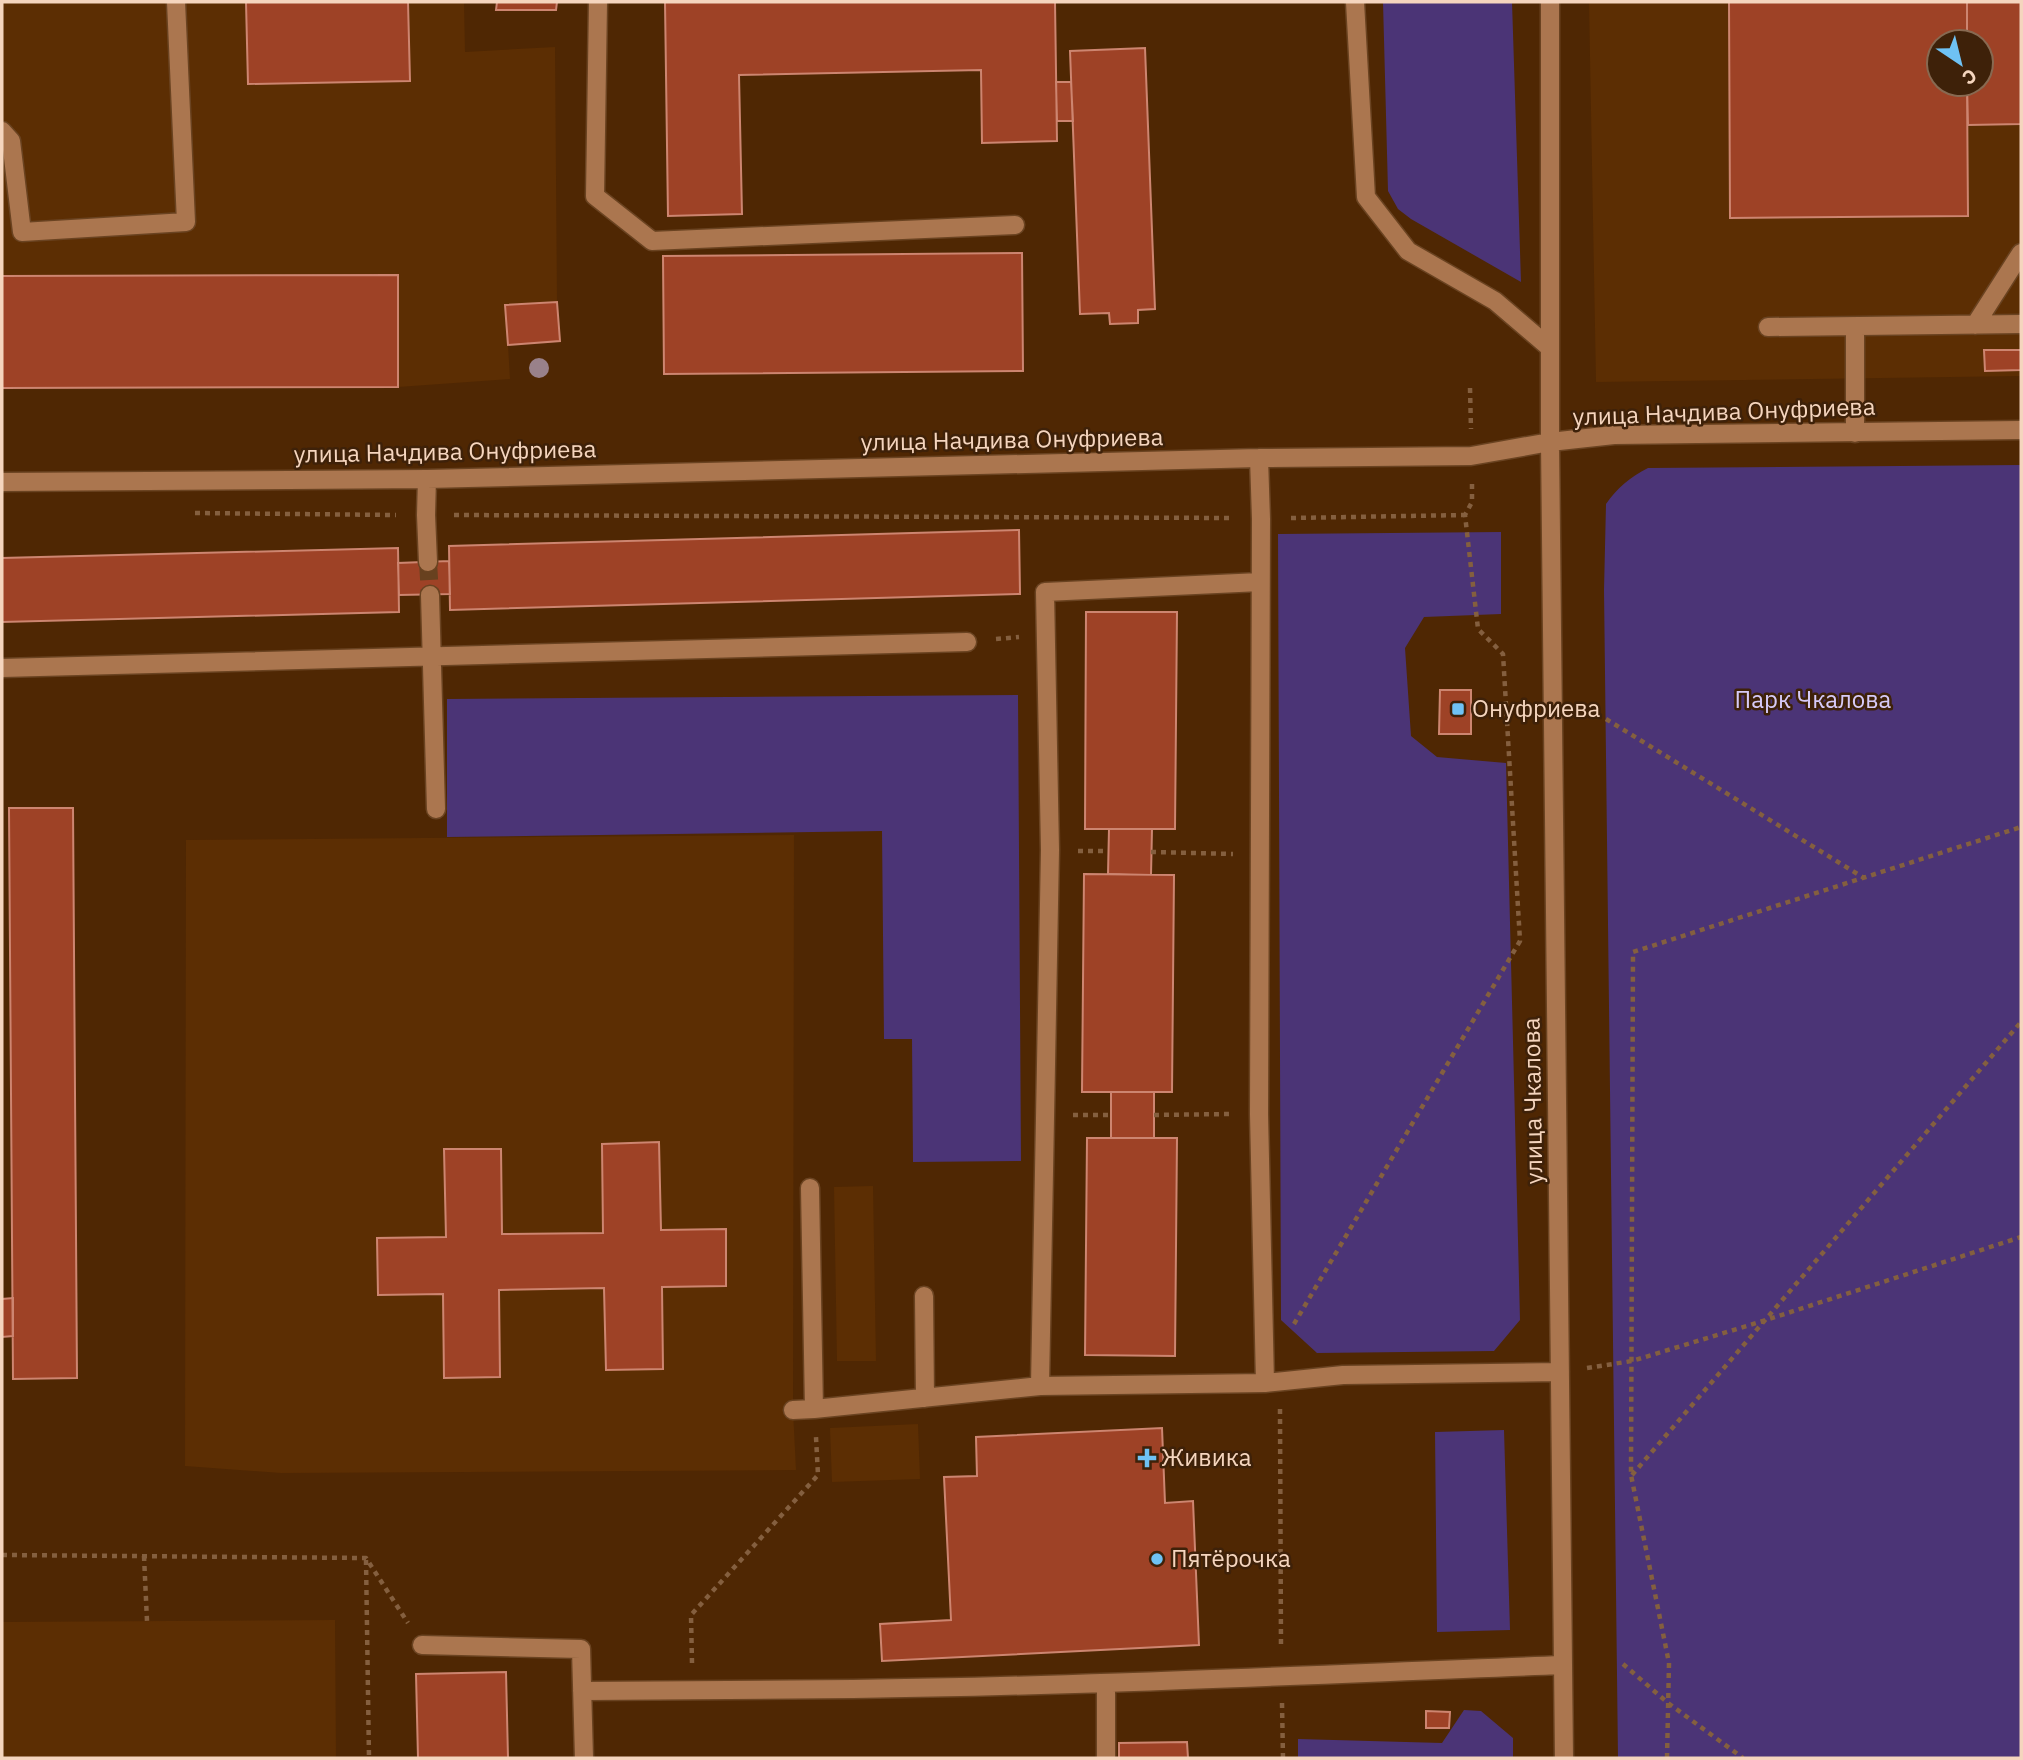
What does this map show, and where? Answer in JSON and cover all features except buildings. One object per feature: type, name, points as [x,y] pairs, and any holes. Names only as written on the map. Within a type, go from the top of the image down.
[{"type":"street","points":[[2,131],[11,141],[22,232],[186,222],[176,2]]},
{"type":"street","points":[[598,2],[595,196],[652,241],[1015,225]]},
{"type":"street","points":[[1355,2],[1366,197],[1408,251],[1494,301],[1550,348]]},
{"type":"street","name":"улица Чкалова","points":[[1553,7],[1550,442],[1564,1758]]},
{"type":"street","points":[[1975,325],[2021,253]]},
{"type":"street","points":[[1769,327],[2021,324]]},
{"type":"street","points":[[1855,327],[1856,433]]},
{"type":"street","name":"улица Начдива Онуфриева","points":[[2,482],[427,479],[1259,458],[1471,456],[1550,442],[1614,435],[2021,430]]},
{"type":"street","points":[[1259,458],[1259,1114],[1275,1388]]},
{"type":"street","points":[[427,479],[428,562]]},
{"type":"street","points":[[1040,1386],[1050,850],[1045,592],[1260,582]]},
{"type":"street","points":[[430,595],[436,809]]},
{"type":"street","points":[[2,668],[967,642]]},
{"type":"street","points":[[810,1188],[814,1409]]},
{"type":"street","points":[[924,1296],[925,1398]]},
{"type":"street","points":[[793,1410],[1040,1386],[1275,1388],[1343,1375],[1560,1372]]},
{"type":"street","points":[[422,1645],[581,1649],[584,1758]]},
{"type":"street","points":[[582,1691],[853,1689],[1106,1683],[1563,1665]]},
{"type":"street","points":[[1106,1683],[1106,1758]]},
{"type":"path","points":[[1281,1654],[1275,1388],[1280,1347],[1520,941],[1503,654],[1478,629],[1465,515],[1472,502]]},
{"type":"path","points":[[193,513],[1261,519],[1465,515]]},
{"type":"path","points":[[967,642],[1047,634]]},
{"type":"path","points":[[1606,719],[1864,878]]},
{"type":"path","points":[[1667,1758],[1669,1663],[1631,1475],[1633,952],[2021,827]]},
{"type":"path","points":[[1151,852],[1259,855]]},
{"type":"path","points":[[1631,1475],[2021,1022]]},
{"type":"path","points":[[1154,1115],[1259,1114]]},
{"type":"path","points":[[1045,1115],[1110,1115]]},
{"type":"path","points":[[1560,1372],[1632,1361],[2021,1237]]},
{"type":"path","points":[[692,1689],[691,1615],[818,1475],[814,1409]]},
{"type":"path","points":[[2,1555],[366,1558]]},
{"type":"path","points":[[144,1556],[147,1621]]},
{"type":"path","points":[[366,1558],[422,1645]]},
{"type":"path","points":[[366,1558],[369,1758]]},
{"type":"path","points":[[1623,1664],[1668,1703],[1742,1758]]},
{"type":"path","points":[[1281,1677],[1283,1758]]},
{"type":"shaded area","points":[[2,2],[464,2],[465,52],[555,47],[557,302],[560,341],[508,345],[510,379],[398,387],[2,388]]},
{"type":"shaded area","points":[[1589,2],[2021,2],[2021,376],[1596,382]]},
{"type":"shaded area","points":[[794,835],[793,1410],[796,1470],[281,1473],[185,1466],[186,840]]},
{"type":"shaded area","points":[[873,1186],[876,1361],[837,1361],[834,1187]]},
{"type":"shaded area","points":[[918,1424],[920,1479],[832,1482],[830,1428]]},
{"type":"shaded area","points":[[335,1620],[336,1758],[2,1758],[2,1622]]},
{"type":"green space","points":[[1383,2],[1512,2],[1521,282],[1411,219],[1398,209],[1388,191]]},
{"type":"green space","name":"Парк Чкалова","points":[[2021,465],[2021,1758],[1618,1758],[1604,590],[1606,504],[1624,483],[1648,468]]},
{"type":"green space","points":[[1501,532],[1501,614],[1424,617],[1405,648],[1411,736],[1437,757],[1506,763],[1520,1320],[1494,1351],[1317,1353],[1281,1320],[1278,534]]},
{"type":"green space","points":[[1018,695],[1021,1161],[913,1162],[912,1039],[884,1039],[882,831],[447,837],[447,699]]},
{"type":"green space","points":[[1504,1430],[1510,1630],[1437,1632],[1435,1432]]},
{"type":"green space","points":[[1464,1710],[1481,1711],[1513,1738],[1513,1758],[1298,1758],[1298,1739],[1442,1743]]},
{"type":"tunnel","points":[[428,562],[430,595]]},
{"type":"place","name":"Онуфриева","points":[[1458,709]]},
{"type":"place","name":"Живика","points":[[1147,1458]]},
{"type":"place","name":"Пятёрочка","points":[[1157,1559]]}]
